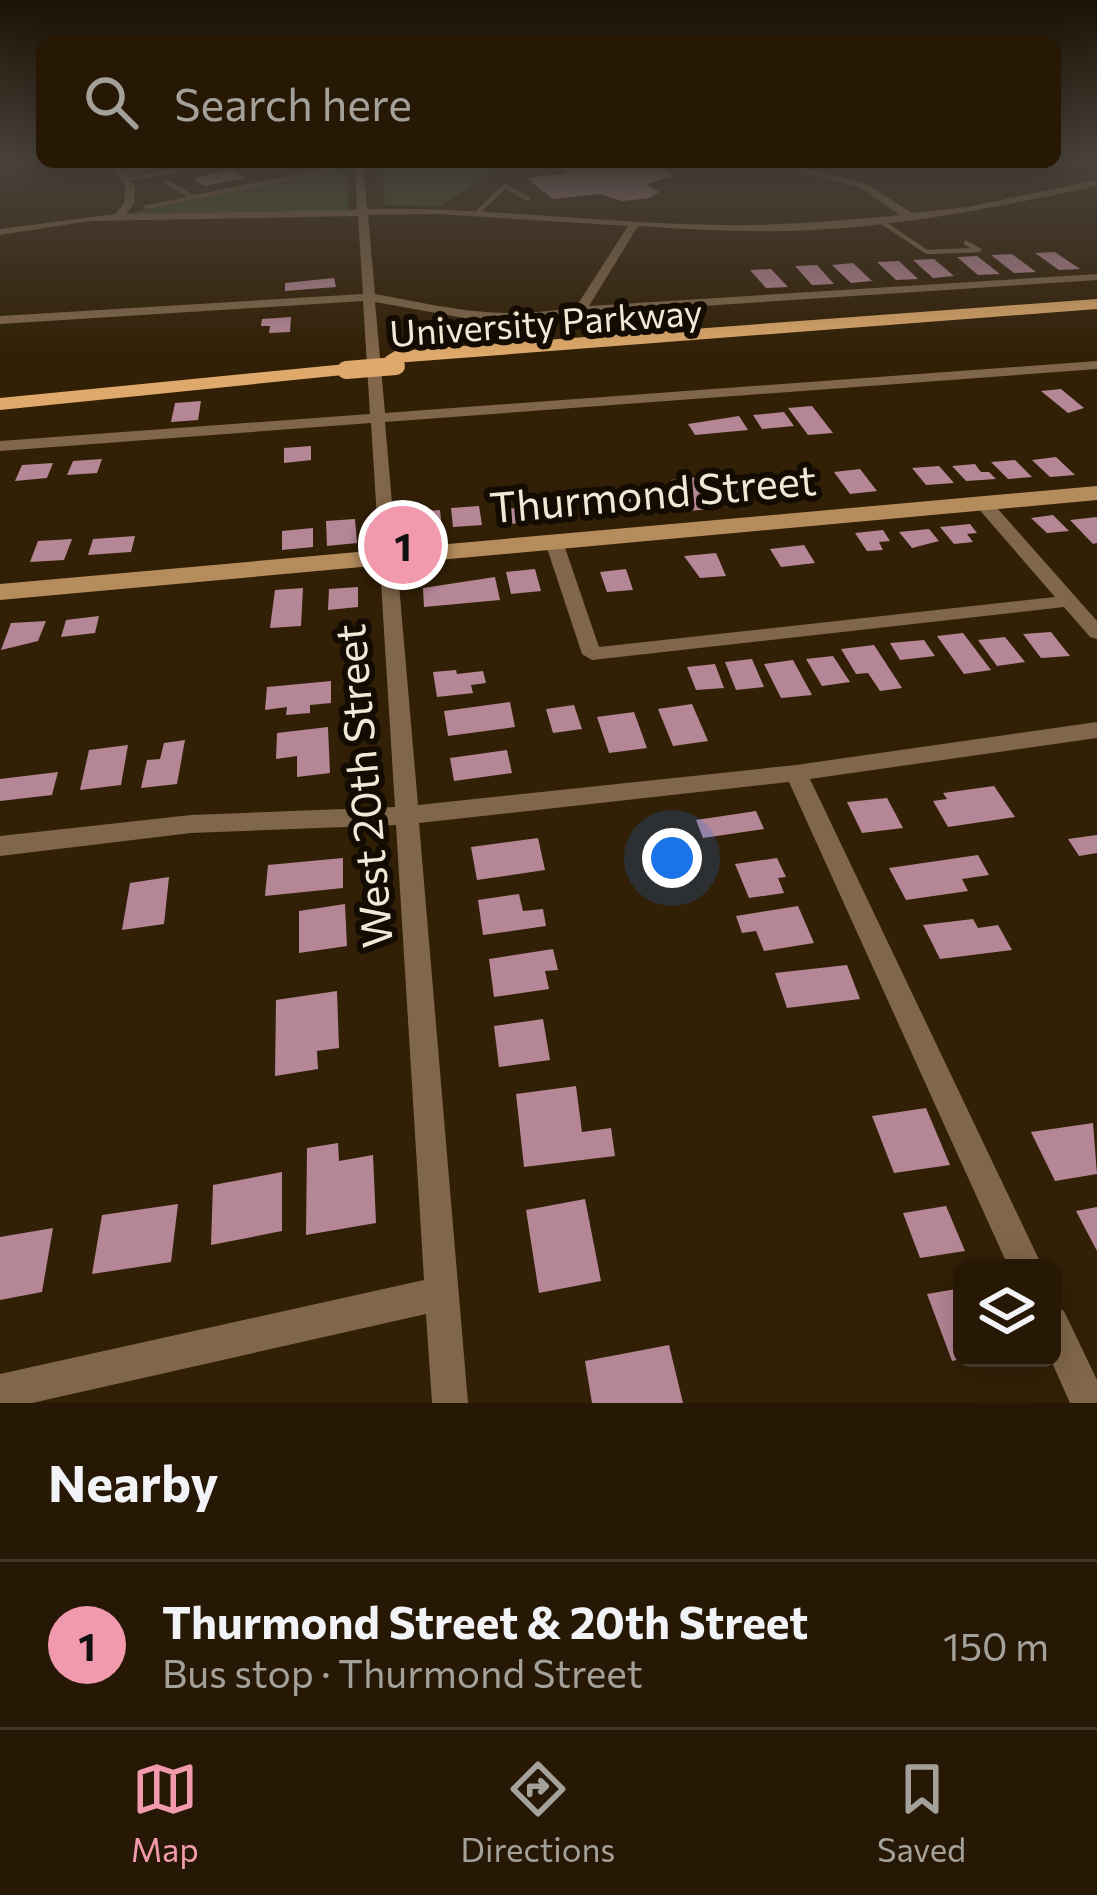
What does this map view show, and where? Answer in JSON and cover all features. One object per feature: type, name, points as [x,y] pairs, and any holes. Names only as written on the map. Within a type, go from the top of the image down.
[{"type":"main road","name":"University Parkway","points":[[396,362],[1097,304]]},
{"type":"main road","name":"University Parkway","points":[[0,391],[1097,314]]},
{"type":"main road","name":"University Parkway","points":[[0,404],[346,365]]},
{"type":"street","points":[[0,232],[56,224]]},
{"type":"street","name":"West 20th Street","points":[[362,224],[410,814],[450,1403]]},
{"type":"street","points":[[580,310],[634,224]]},
{"type":"street","points":[[665,224],[757,229],[827,224]]},
{"type":"street","points":[[0,320],[369,297],[492,319],[551,317],[580,310],[1097,277]]},
{"type":"street","points":[[0,446],[1097,365]]},
{"type":"street","name":"Thurmond Street","points":[[0,592],[1097,493]]},
{"type":"street","points":[[984,504],[1097,633]]},
{"type":"street","points":[[554,542],[592,654],[1069,601]]},
{"type":"street","points":[[0,846],[191,824],[410,814],[796,773],[1097,730]]},
{"type":"street","points":[[796,773],[1022,1259]]},
{"type":"street","points":[[0,1392],[444,1293]]},
{"type":"street","points":[[1061,1342],[1089,1403]]},
{"type":"lane","points":[[886,224],[927,252],[979,250],[965,243]]},
{"type":"building","points":[[1055,252],[1080,269],[1059,270],[1035,253]]},
{"type":"building","points":[[1012,254],[1036,272],[1014,273],[991,255]]},
{"type":"building","points":[[977,256],[1000,274],[978,275],[957,257]]},
{"type":"building","points":[[934,259],[954,276],[933,278],[913,260]]},
{"type":"building","points":[[899,261],[918,279],[896,280],[877,262]]},
{"type":"building","points":[[853,263],[872,281],[851,283],[832,265]]},
{"type":"building","points":[[817,265],[834,284],[812,285],[795,266]]},
{"type":"building","points":[[771,269],[788,287],[766,288],[750,270]]},
{"type":"building","points":[[334,278],[336,287],[285,291],[285,283]]},
{"type":"building","points":[[291,317],[290,332],[269,333],[270,326],[261,326],[262,319]]},
{"type":"building","points":[[1061,389],[1084,408],[1068,413],[1041,391]]},
{"type":"building","points":[[201,401],[198,420],[171,422],[175,403]]},
{"type":"building","points":[[812,406],[833,433],[808,435],[788,408]]},
{"type":"building","points":[[784,412],[794,426],[762,429],[753,415]]},
{"type":"building","points":[[739,416],[748,430],[695,435],[688,424]]},
{"type":"building","points":[[311,446],[311,460],[284,463],[284,448]]},
{"type":"building","points":[[1056,457],[1075,475],[1050,477],[1032,460]]},
{"type":"building","points":[[102,459],[97,473],[67,475],[73,461]]},
{"type":"building","points":[[1015,460],[1032,477],[1008,479],[991,462]]},
{"type":"building","points":[[53,463],[47,478],[15,481],[22,465]]},
{"type":"building","points":[[975,464],[996,479],[966,481],[952,466]]},
{"type":"building","points":[[939,466],[954,483],[926,485],[912,468]]},
{"type":"building","points":[[860,469],[877,491],[850,494],[834,472]]},
{"type":"building","points":[[700,477],[715,509],[685,511],[671,480]]},
{"type":"building","points":[[734,478],[750,505],[727,507],[712,480]]},
{"type":"building","points":[[785,485],[794,500],[765,502],[757,487]]},
{"type":"building","points":[[639,496],[646,511],[613,514],[607,499]]},
{"type":"building","points":[[479,506],[482,525],[453,527],[451,508]]},
{"type":"building","points":[[529,507],[532,522],[507,524],[504,509]]},
{"type":"building","points":[[440,510],[442,529],[415,531],[413,512]]},
{"type":"building","points":[[1053,515],[1069,531],[1047,533],[1031,518]]},
{"type":"building","points":[[1097,517],[1097,543],[1093,544],[1070,520]]},
{"type":"building","points":[[355,519],[357,543],[327,546],[326,521]]},
{"type":"building","points":[[970,524],[977,533],[967,534],[973,542],[954,544],[940,527]]},
{"type":"building","points":[[313,528],[313,547],[282,550],[282,531]]},
{"type":"building","points":[[929,529],[939,541],[912,548],[899,532]]},
{"type":"building","points":[[883,530],[890,541],[879,542],[883,550],[867,551],[855,533]]},
{"type":"building","points":[[135,536],[131,552],[88,555],[93,539]]},
{"type":"building","points":[[72,539],[64,560],[30,562],[38,541]]},
{"type":"building","points":[[804,545],[815,563],[781,567],[770,549]]},
{"type":"building","points":[[716,553],[726,576],[700,578],[684,556]]},
{"type":"building","points":[[535,569],[541,591],[511,594],[506,572]]},
{"type":"building","points":[[626,569],[633,590],[607,592],[600,572]]},
{"type":"building","points":[[495,577],[500,600],[424,607],[423,588]]},
{"type":"building","points":[[358,587],[358,607],[328,610],[329,589]]},
{"type":"building","points":[[303,588],[301,626],[270,628],[275,590]]},
{"type":"building","points":[[99,616],[95,633],[61,637],[66,620]]},
{"type":"building","points":[[46,621],[38,641],[1,650],[11,623]]},
{"type":"building","points":[[1051,632],[1070,656],[1041,658],[1023,634]]},
{"type":"building","points":[[963,633],[991,670],[964,674],[937,636]]},
{"type":"building","points":[[1005,637],[1025,662],[997,666],[978,640]]},
{"type":"building","points":[[924,640],[935,656],[900,660],[890,643]]},
{"type":"building","points":[[874,645],[902,688],[880,691],[868,673],[856,674],[841,649]]},
{"type":"building","points":[[833,656],[850,682],[822,686],[806,659]]},
{"type":"building","points":[[752,659],[764,687],[736,690],[725,662]]},
{"type":"building","points":[[793,660],[812,695],[781,698],[764,664]]},
{"type":"building","points":[[715,664],[724,688],[696,690],[687,667]]},
{"type":"building","points":[[456,670],[457,674],[483,671],[486,683],[471,685],[473,693],[437,697],[433,672]]},
{"type":"building","points":[[331,681],[331,703],[310,705],[310,713],[286,715],[287,707],[265,710],[267,687]]},
{"type":"building","points":[[510,702],[515,727],[448,736],[444,711]]},
{"type":"building","points":[[692,704],[708,741],[673,746],[658,709]]},
{"type":"building","points":[[574,705],[582,729],[553,733],[546,709]]},
{"type":"building","points":[[634,712],[647,748],[609,753],[597,717]]},
{"type":"building","points":[[328,727],[330,773],[297,777],[297,756],[276,759],[277,733]]},
{"type":"building","points":[[185,740],[177,784],[141,788],[147,760],[160,759],[164,743]]},
{"type":"building","points":[[128,745],[121,785],[80,790],[89,750]]},
{"type":"building","points":[[507,750],[512,773],[454,781],[450,758]]},
{"type":"building","points":[[58,772],[52,795],[0,801],[0,779]]},
{"type":"building","points":[[994,786],[1015,817],[948,827],[933,801],[947,799],[943,793]]},
{"type":"building","points":[[887,798],[903,828],[862,833],[847,802]]},
{"type":"building","points":[[756,811],[764,829],[703,838],[696,820]]},
{"type":"building","points":[[1097,835],[1097,853],[1079,856],[1068,839]]},
{"type":"building","points":[[538,838],[545,870],[477,880],[471,847]]},
{"type":"building","points":[[978,855],[989,875],[962,879],[968,891],[906,900],[889,868]]},
{"type":"building","points":[[343,858],[343,888],[265,896],[268,865]]},
{"type":"building","points":[[777,858],[786,877],[778,878],[784,893],[749,898],[735,864]]},
{"type":"building","points":[[169,877],[164,924],[122,930],[130,883]]},
{"type":"building","points":[[519,894],[523,911],[543,909],[546,926],[483,935],[478,900]]},
{"type":"building","points":[[345,904],[347,946],[299,953],[299,911]]},
{"type":"building","points":[[798,906],[814,943],[764,951],[756,931],[742,933],[736,916]]},
{"type":"building","points":[[973,919],[978,928],[998,925],[1012,950],[940,959],[923,925]]},
{"type":"building","points":[[553,949],[558,970],[545,971],[549,989],[494,997],[489,959]]},
{"type":"building","points":[[847,965],[860,999],[787,1008],[775,973]]},
{"type":"building","points":[[337,991],[339,1048],[317,1051],[318,1069],[275,1076],[276,1000]]},
{"type":"building","points":[[543,1019],[550,1060],[499,1067],[494,1026]]},
{"type":"building","points":[[576,1086],[582,1132],[611,1128],[615,1156],[524,1167],[516,1094]]},
{"type":"building","points":[[926,1108],[950,1165],[894,1173],[872,1116]]},
{"type":"building","points":[[1093,1123],[1097,1174],[1055,1181],[1031,1132]]},
{"type":"building","points":[[338,1143],[339,1161],[373,1155],[376,1223],[306,1235],[307,1148]]},
{"type":"building","points":[[282,1172],[282,1231],[211,1245],[213,1185]]},
{"type":"building","points":[[585,1199],[601,1281],[539,1293],[526,1210]]},
{"type":"building","points":[[178,1204],[171,1262],[92,1274],[102,1215]]},
{"type":"building","points":[[946,1206],[965,1251],[920,1258],[903,1213]]},
{"type":"building","points":[[1097,1207],[1097,1251],[1076,1211]]},
{"type":"building","points":[[53,1228],[42,1292],[0,1300],[0,1237]]},
{"type":"building","points":[[953,1290],[953,1361],[952,1361],[927,1294]]},
{"type":"building","points":[[669,1345],[683,1403],[592,1403],[585,1361]]},
{"type":"place","name":"Thurmond Street & 20th Street","points":[[403,545]]}]
